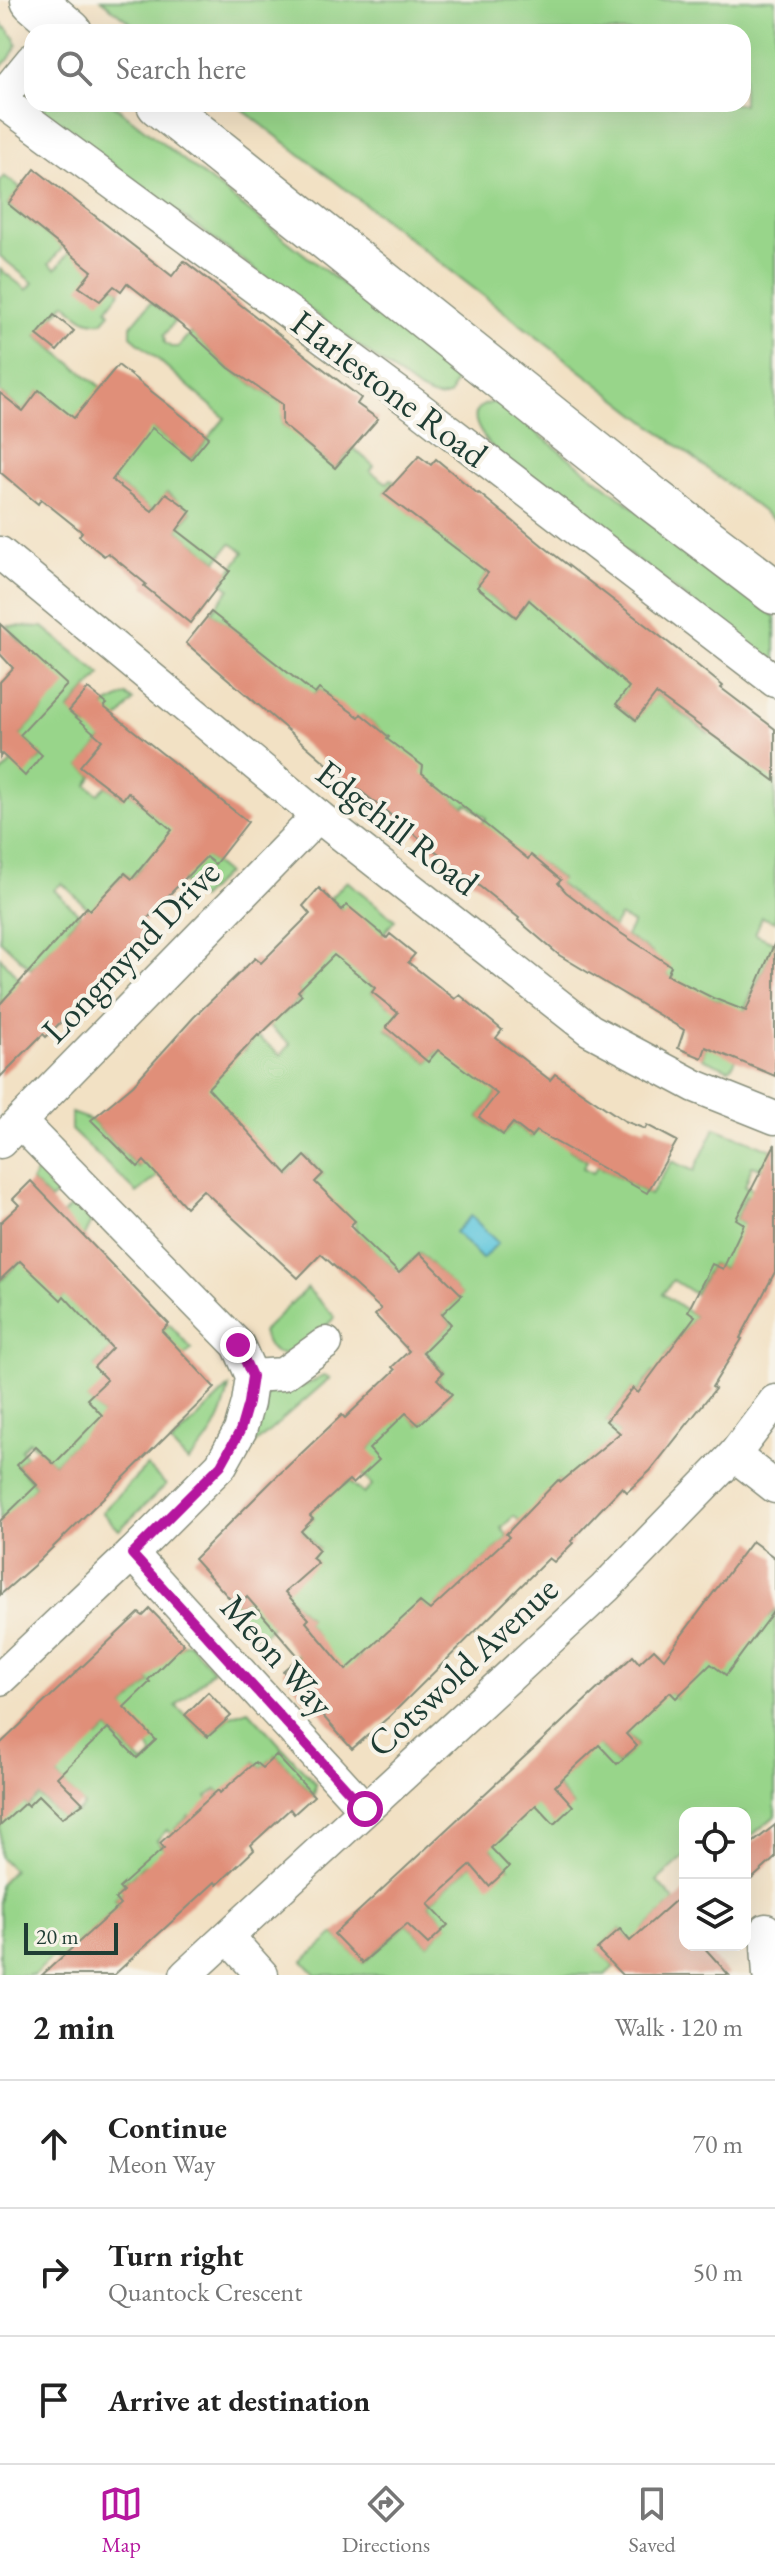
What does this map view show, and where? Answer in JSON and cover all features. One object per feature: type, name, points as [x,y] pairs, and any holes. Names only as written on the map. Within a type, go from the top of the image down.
[{"type":"main road","name":"Harlestone Road","points":[[169,112],[654,500],[775,592]]},
{"type":"street","points":[[0,100],[24,70]]},
{"type":"street","name":"Harlestone Road","points":[[0,100],[427,415],[775,681]]},
{"type":"street","name":"Edgehill Road","points":[[6,571],[590,1030],[695,1086],[775,1118]]},
{"type":"street","name":"Longmynd Drive","points":[[10,1132],[318,816]]},
{"type":"street","points":[[0,1679],[221,1465],[240,1431],[252,1376],[238,1345],[10,1132]]},
{"type":"street","points":[[252,1376],[283,1374],[326,1343]]},
{"type":"street","name":"Cotswold Avenue","points":[[186,1975],[605,1588],[734,1455],[775,1401]]},
{"type":"street","points":[[734,1455],[775,1487]]},
{"type":"street","name":"Meon Way","points":[[132,1554],[365,1809]]},
{"type":"street","points":[[766,1930],[770,1975]]},
{"type":"street","points":[[228,1937],[262,1975]]},
{"type":"green space","points":[[101,0],[775,0],[775,521],[245,112],[751,112],[751,24],[132,24]]},
{"type":"green space","points":[[0,22],[15,38],[17,45],[0,67]]},
{"type":"green space","points":[[43,112],[122,112],[451,369],[456,379],[450,395],[438,397],[419,390]]},
{"type":"green space","points":[[4,176],[21,188],[8,204],[63,247],[49,264],[56,269],[70,251],[121,291],[107,309],[110,313],[102,322],[86,320],[65,303],[37,336],[191,459],[225,418],[131,336],[131,326],[151,302],[175,321],[164,335],[165,343],[178,347],[190,333],[194,335],[229,368],[288,408],[282,416],[282,424],[290,430],[314,428],[304,442],[335,468],[353,448],[374,466],[370,471],[387,483],[391,479],[395,482],[385,493],[479,566],[493,549],[502,555],[477,587],[515,617],[542,584],[595,653],[593,657],[615,676],[623,668],[632,684],[616,704],[635,720],[656,694],[709,734],[733,704],[775,781],[775,922],[762,917],[755,934],[775,943],[775,954],[771,953],[743,1014],[733,1065],[728,1069],[702,1058],[721,1001],[695,992],[667,975],[652,953],[626,936],[633,923],[620,916],[613,928],[558,883],[561,879],[531,856],[527,860],[482,823],[486,818],[467,804],[464,807],[383,745],[388,737],[362,715],[357,720],[319,689],[314,695],[211,612],[230,589],[222,582],[244,552],[231,543],[217,561],[177,530],[191,512],[167,493],[152,511],[38,431],[59,406],[39,391],[19,416],[20,409],[0,393],[0,269],[27,290],[33,283],[0,256],[0,181]]},
{"type":"green space","points":[[497,402],[775,617],[775,666],[496,452],[479,430],[476,415],[478,409]]},
{"type":"green space","points":[[7,626],[43,627],[101,674],[69,710],[87,727],[107,704],[126,695],[133,701],[81,766],[93,776],[87,785],[98,794],[106,786],[122,798],[128,792],[226,873],[200,899],[164,863],[146,862],[132,879],[124,873],[112,887],[96,916],[62,883],[54,890],[80,915],[68,928],[82,941],[54,945],[31,969],[0,940],[0,775],[11,763],[34,764],[42,756],[20,735],[44,709],[24,646]]},
{"type":"green space","points":[[347,881],[395,920],[353,969],[375,988],[372,992],[389,1006],[405,1005],[386,1028],[428,1062],[455,1031],[504,1084],[479,1117],[503,1135],[513,1123],[531,1137],[545,1118],[574,1138],[568,1149],[587,1161],[583,1168],[593,1173],[598,1166],[650,1195],[672,1161],[694,1171],[715,1128],[775,1151],[767,1170],[752,1166],[745,1186],[760,1191],[754,1199],[746,1196],[736,1219],[748,1227],[723,1269],[712,1264],[695,1294],[673,1280],[663,1294],[695,1316],[665,1356],[665,1380],[653,1372],[638,1392],[633,1389],[606,1421],[622,1435],[562,1483],[558,1480],[525,1526],[514,1516],[501,1528],[509,1537],[430,1611],[420,1602],[371,1667],[360,1656],[318,1710],[307,1702],[322,1687],[296,1654],[317,1636],[306,1622],[309,1618],[289,1597],[277,1622],[259,1639],[226,1602],[231,1598],[239,1605],[257,1588],[317,1563],[312,1557],[319,1549],[301,1530],[313,1519],[307,1513],[349,1481],[364,1494],[372,1485],[360,1472],[369,1449],[405,1411],[419,1425],[451,1394],[437,1379],[443,1372],[424,1349],[451,1324],[442,1314],[461,1295],[420,1253],[402,1270],[395,1270],[357,1233],[355,1221],[287,1210],[323,1174],[306,1156],[284,1176],[205,1091],[234,1044],[244,1051],[256,1036],[281,1055],[290,1044],[261,1019],[275,1007],[283,1014],[302,996],[298,991],[342,910],[330,898]]},
{"type":"green space","points":[[0,957],[22,982],[0,1004]]},
{"type":"green space","points":[[71,1113],[91,1120],[138,1167],[152,1152],[161,1174],[137,1193],[71,1130]]},
{"type":"green space","points":[[39,1168],[92,1220],[61,1299],[75,1285],[111,1328],[101,1338],[112,1348],[94,1367],[149,1343],[169,1324],[192,1349],[180,1360],[88,1399],[104,1417],[87,1451],[77,1441],[54,1464],[29,1441],[21,1450],[27,1456],[17,1465],[36,1486],[0,1525],[0,1282],[71,1206],[58,1193],[50,1200],[31,1181]]},
{"type":"green space","points":[[307,1288],[335,1317],[296,1351],[278,1354],[262,1332]]},
{"type":"green space","points":[[323,1376],[330,1378],[248,1450],[259,1427],[267,1394],[301,1387]]},
{"type":"green space","points":[[229,1387],[215,1428],[188,1462],[171,1444]]},
{"type":"green space","points":[[147,1466],[166,1485],[119,1530],[102,1512]]},
{"type":"green space","points":[[775,1610],[775,1816],[751,1836],[751,1807],[679,1807],[679,1861],[657,1881],[675,1901],[643,1930],[639,1951],[620,1929],[598,1949],[614,1967],[605,1975],[316,1975],[303,1961],[334,1934],[363,1963],[407,1924],[428,1944],[447,1925],[428,1904],[471,1865],[509,1867],[490,1847],[535,1804],[573,1806],[555,1785],[598,1744],[617,1764],[637,1745],[618,1725],[670,1692],[676,1698],[684,1668],[768,1618]]},
{"type":"green space","points":[[189,1643],[213,1670],[176,1706],[208,1737],[231,1716],[248,1710],[316,1784],[314,1796],[276,1755],[262,1768],[255,1762],[228,1801],[217,1789],[207,1797],[219,1811],[201,1828],[189,1816],[175,1829],[182,1845],[167,1830],[157,1840],[168,1852],[142,1867],[120,1887],[123,1892],[115,1899],[120,1905],[59,1961],[53,1956],[34,1975],[0,1975],[0,1884],[13,1870],[0,1857],[0,1826],[18,1796],[28,1806],[39,1796],[62,1817],[73,1810],[77,1813],[84,1805],[57,1777],[87,1727],[98,1738],[108,1728],[143,1764],[153,1755],[124,1707],[150,1682],[144,1676]]},
{"type":"water","points":[[471,1216],[498,1243],[482,1259],[455,1232]]},
{"type":"building","points":[[35,169],[172,276],[184,261],[361,398],[357,404],[378,419],[335,468],[282,424],[282,404],[229,368],[190,332],[127,283],[121,291],[114,286],[100,301],[79,287],[92,271],[8,204]]},
{"type":"building","points":[[54,315],[74,331],[57,351],[37,335]]},
{"type":"building","points":[[118,365],[209,437],[191,459],[152,428],[112,480],[152,511],[166,493],[191,511],[177,530],[230,571],[190,623],[108,553],[104,556],[79,536],[82,532],[41,499],[38,504],[0,472],[0,393],[23,411],[39,390],[74,418]]},
{"type":"building","points":[[419,456],[431,465],[436,459],[775,729],[775,781],[656,694],[636,720],[616,704],[629,687],[529,600],[516,617],[477,587],[488,573],[384,494]]},
{"type":"building","points":[[211,612],[315,694],[319,689],[359,717],[361,714],[389,737],[387,739],[423,766],[422,773],[528,859],[531,855],[561,880],[558,883],[566,892],[671,966],[667,975],[746,1011],[775,942],[775,1076],[706,1047],[702,1058],[678,1048],[684,1030],[559,955],[519,918],[332,768],[186,643]]},
{"type":"building","points":[[0,624],[67,685],[20,735],[42,755],[25,776],[2,754],[0,757],[0,682],[13,668],[0,654]]},
{"type":"building","points":[[88,689],[107,704],[104,707],[248,822],[215,864],[206,857],[142,925],[150,932],[46,1037],[43,1034],[0,1077],[0,1004],[87,907],[90,910],[125,873],[132,879],[172,830],[128,792],[123,799],[80,766],[102,740],[69,711]]},
{"type":"building","points":[[319,888],[342,910],[347,905],[387,938],[390,934],[415,954],[408,962],[455,999],[460,995],[502,1030],[496,1038],[550,1080],[555,1074],[625,1121],[645,1129],[647,1125],[677,1141],[647,1193],[536,1131],[531,1137],[513,1123],[503,1135],[479,1117],[497,1094],[438,1050],[428,1062],[386,1027],[398,1013],[372,992],[375,988],[334,955],[298,991],[302,995],[258,1035],[208,1088],[287,1174],[305,1156],[323,1174],[315,1182],[355,1221],[350,1226],[399,1273],[420,1253],[462,1295],[442,1314],[451,1324],[423,1352],[443,1373],[437,1379],[452,1394],[419,1425],[406,1413],[369,1449],[379,1460],[353,1484],[349,1480],[310,1516],[313,1519],[301,1531],[319,1550],[312,1558],[318,1563],[285,1592],[346,1670],[420,1602],[430,1610],[509,1537],[506,1534],[558,1480],[561,1482],[620,1433],[606,1421],[633,1388],[638,1393],[695,1316],[688,1311],[712,1264],[723,1269],[744,1224],[736,1219],[775,1144],[775,1272],[742,1339],[712,1387],[715,1389],[650,1471],[627,1492],[622,1487],[554,1562],[549,1558],[391,1715],[352,1749],[309,1700],[307,1702],[283,1671],[299,1657],[247,1597],[239,1605],[230,1599],[194,1559],[342,1415],[345,1418],[395,1370],[392,1367],[409,1351],[375,1315],[381,1309],[321,1254],[298,1278],[203,1190],[186,1207],[144,1161],[138,1167],[91,1120],[133,1085],[194,1017],[255,958],[261,963],[310,914],[303,906]]},
{"type":"building","points":[[31,1181],[169,1324],[162,1331],[215,1388],[39,1561],[0,1595],[0,1521],[37,1485],[17,1465],[36,1447],[54,1464],[102,1415],[87,1399],[107,1380],[94,1367],[112,1348],[64,1296],[61,1300],[20,1261],[0,1280],[0,1223],[19,1205],[13,1199]]},
{"type":"building","points":[[752,1541],[775,1558],[775,1609],[726,1675],[711,1664],[676,1698],[670,1692],[626,1734],[637,1746],[617,1764],[599,1745],[555,1786],[573,1806],[554,1824],[536,1805],[491,1848],[509,1867],[499,1877],[489,1886],[471,1865],[428,1904],[448,1925],[428,1944],[407,1924],[362,1963],[334,1934],[633,1656],[639,1663],[654,1649],[664,1659]]},
{"type":"building","points":[[150,1609],[184,1644],[124,1707],[156,1740],[137,1758],[108,1728],[57,1777],[83,1803],[62,1818],[39,1795],[28,1806],[25,1803],[0,1826],[0,1744],[139,1613],[143,1616]]},
{"type":"building","points":[[208,1692],[231,1716],[208,1737],[185,1715]]},
{"type":"building","points":[[276,1755],[314,1796],[294,1814],[290,1809],[251,1845],[254,1850],[217,1885],[215,1882],[114,1975],[42,1975],[120,1905],[115,1899],[123,1892],[119,1888],[164,1848],[160,1843],[218,1790],[220,1793],[255,1762],[262,1768]]},
{"type":"building","points":[[775,1825],[775,1858],[751,1880],[751,1879],[751,1844]]},
{"type":"building","points":[[679,1897],[679,1951],[707,1951],[729,1975],[622,1975],[597,1949],[620,1929],[630,1941]]},
{"type":"route","points":[[238,1345],[252,1376],[240,1431],[221,1465],[132,1554],[365,1809]]}]
